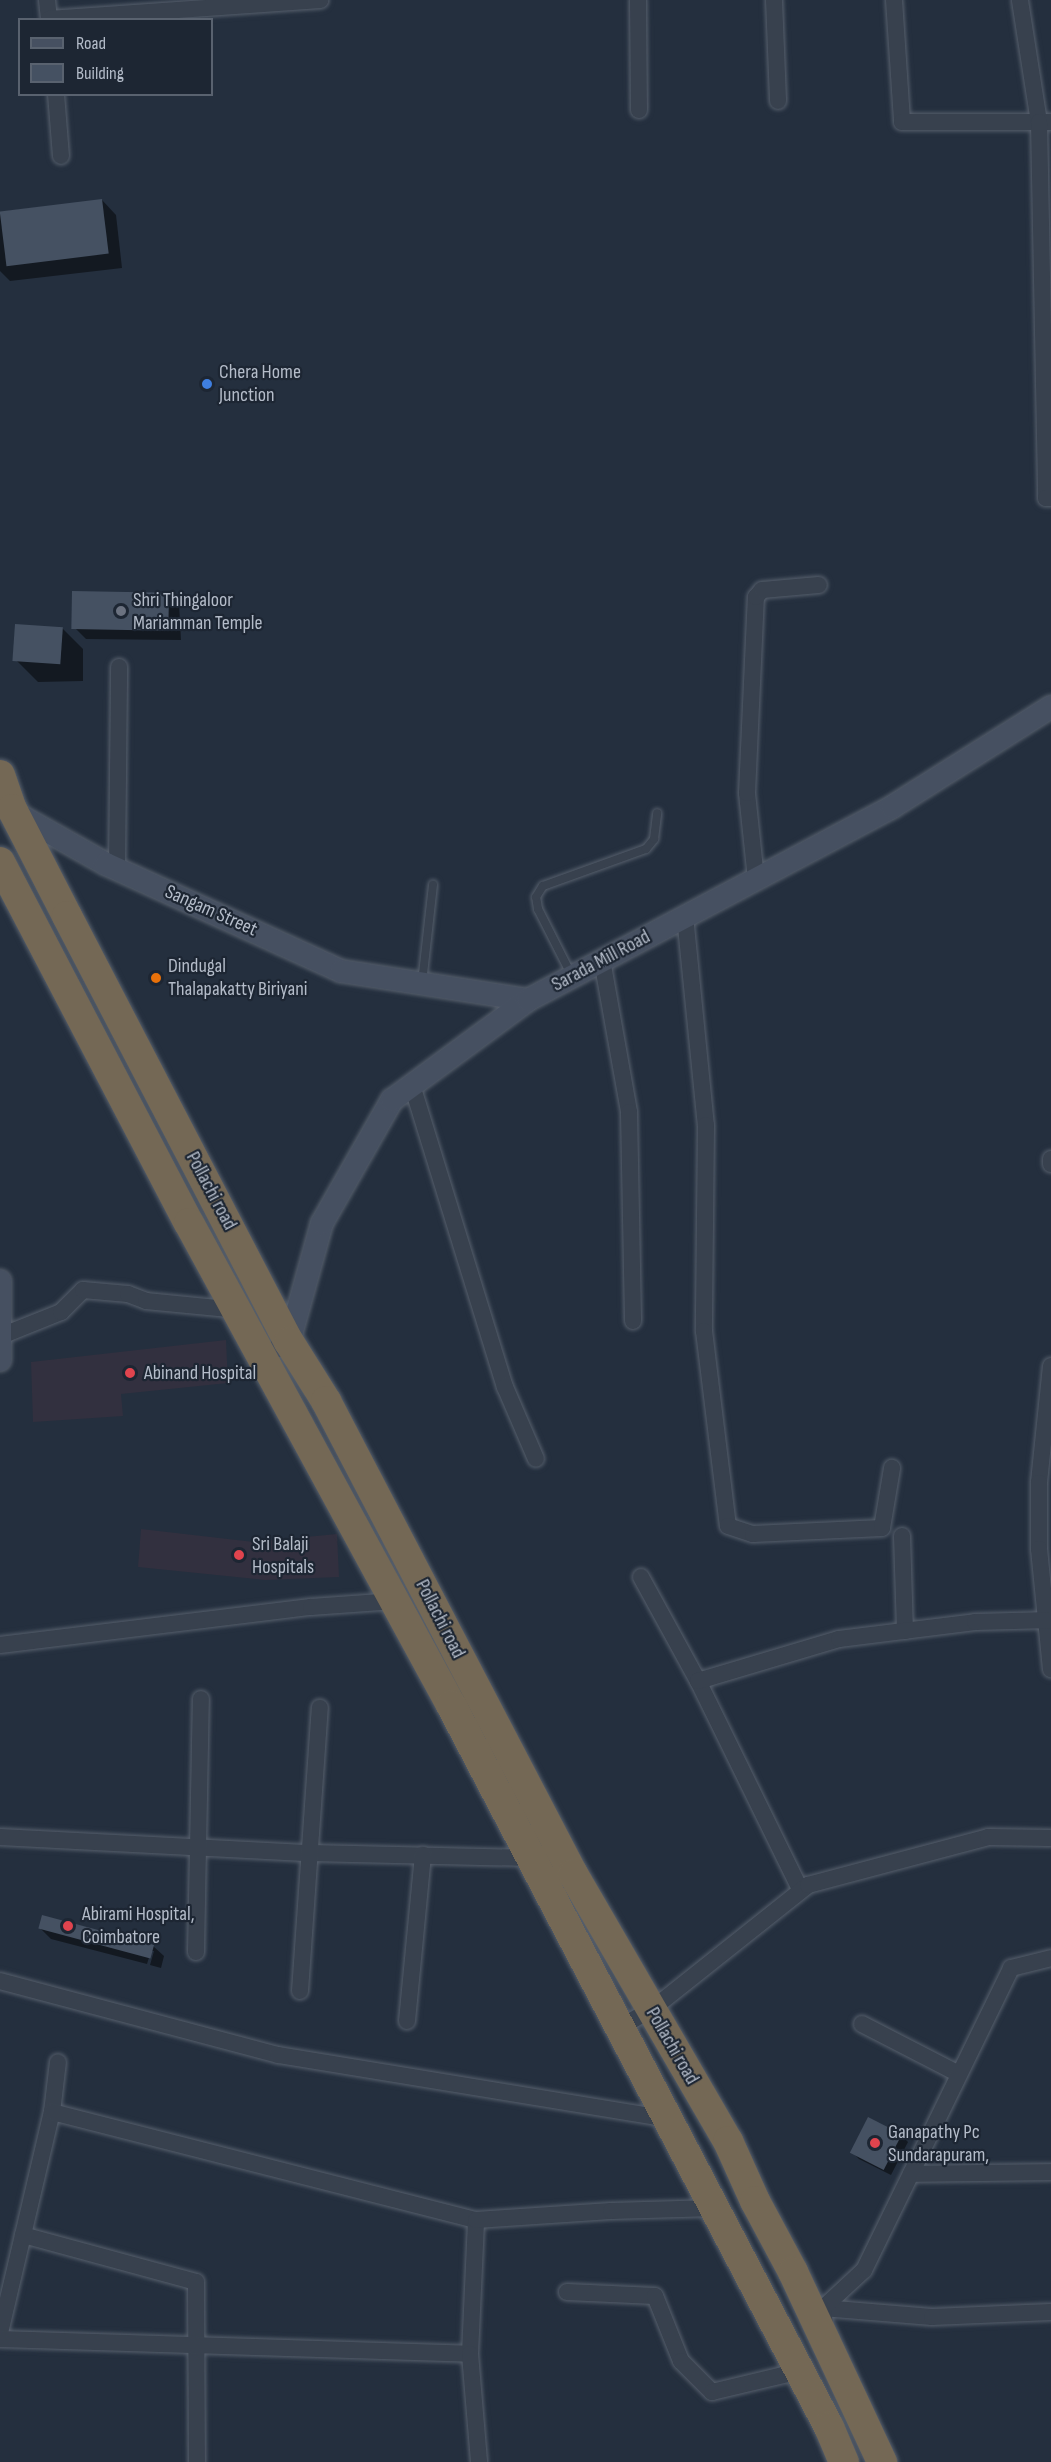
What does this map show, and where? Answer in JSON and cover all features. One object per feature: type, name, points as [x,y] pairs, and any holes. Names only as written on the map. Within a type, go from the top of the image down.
[{"type":"highway","name":"Pollachi road","points":[[0,775],[6,809],[290,1342],[326,1401],[573,1874],[728,2141],[754,2201],[826,2341],[882,2462]]},
{"type":"highway","points":[[0,862],[261,1355],[532,1858],[800,2371],[844,2462]]},
{"type":"main road","name":"Sarada Mill Road","points":[[290,1342],[322,1223],[392,1100],[528,1000],[892,807],[1051,707]]},
{"type":"main road","name":"Sangam Street","points":[[6,809],[117,869],[341,970],[528,1000]]},
{"type":"main road","points":[[0,1281],[2,1336],[0,1360]]},
{"type":"main road","points":[[261,1355],[290,1342]]},
{"type":"street","points":[[47,0],[49,18]]},
{"type":"street","points":[[62,18],[320,0]]},
{"type":"street","points":[[638,0],[639,110]]},
{"type":"street","points":[[774,0],[777,101]]},
{"type":"street","points":[[894,0],[903,122],[1045,122]]},
{"type":"street","points":[[1020,0],[1045,122],[1046,498],[1051,498]]},
{"type":"street","points":[[56,96],[61,156]]},
{"type":"street","points":[[756,879],[747,793],[756,597],[762,590],[819,585]]},
{"type":"street","points":[[117,869],[119,667]]},
{"type":"street","points":[[685,916],[706,1125],[704,1331],[728,1526],[753,1534],[882,1527],[892,1468]]},
{"type":"street","points":[[602,960],[629,1112],[633,1321]]},
{"type":"street","points":[[412,1085],[505,1387],[536,1459]]},
{"type":"street","points":[[1050,1164],[1051,1159]]},
{"type":"street","points":[[2,1336],[61,1312],[83,1290],[128,1294],[146,1301],[237,1310]]},
{"type":"street","points":[[1051,1366],[1039,1483],[1039,1549],[1049,1620],[1051,1669]]},
{"type":"street","points":[[902,1536],[904,1631]]},
{"type":"street","points":[[641,1577],[698,1681],[800,1889]]},
{"type":"street","points":[[0,1645],[311,1607],[395,1601]]},
{"type":"street","points":[[698,1681],[839,1639],[975,1622],[1049,1620]]},
{"type":"street","points":[[196,1952],[201,1699]]},
{"type":"street","points":[[300,1991],[320,1708]]},
{"type":"street","points":[[0,1837],[310,1853],[532,1858]]},
{"type":"street","points":[[620,2027],[651,2010],[800,1889],[808,1885],[988,1838],[1051,1838]]},
{"type":"street","points":[[407,2021],[423,1855]]},
{"type":"street","points":[[823,2307],[864,2270],[1011,1968],[1051,1958]]},
{"type":"street","points":[[0,1981],[278,2055],[668,2119]]},
{"type":"street","points":[[862,2024],[959,2074]]},
{"type":"street","points":[[0,2333],[52,2112],[58,2062]]},
{"type":"street","points":[[52,2112],[476,2220],[611,2211],[715,2208]]},
{"type":"street","points":[[911,2174],[1051,2172]]},
{"type":"street","points":[[476,2220],[470,2354],[479,2462]]},
{"type":"street","points":[[23,2235],[196,2282],[198,2345],[196,2462]]},
{"type":"street","points":[[567,2292],[655,2296],[681,2361],[712,2392],[800,2371]]},
{"type":"street","points":[[823,2307],[826,2341]]},
{"type":"street","points":[[823,2307],[932,2317],[1051,2312]]},
{"type":"street","points":[[0,2338],[470,2354]]},
{"type":"lane","points":[[572,976],[538,909],[536,897],[543,886],[645,849],[654,839],[657,813]]},
{"type":"lane","points":[[422,983],[433,885]]},
{"type":"shaded area","name":"Abinand Hospital","points":[[226,1340],[228,1383],[121,1394],[123,1416],[33,1422],[31,1362]]},
{"type":"shaded area","name":"Sri Balaji Hospitals","points":[[141,1529],[254,1542],[337,1534],[339,1577],[265,1580],[138,1567]]},
{"type":"building","points":[[102,199],[109,254],[6,266],[0,212]]},
{"type":"building","name":"Shri Thingaloor Mariamman Temple","points":[[72,591],[169,593],[168,631],[71,629]]},
{"type":"building","points":[[15,624],[63,627],[60,664],[12,661]]},
{"type":"building","points":[[42,1915],[154,1945],[150,1959],[38,1929]]},
{"type":"building","points":[[868,2117],[902,2134],[884,2170],[850,2153]]},
{"type":"place","name":"Chera Home Junction","points":[[207,384]]},
{"type":"place","name":"Shri Thingaloor Mariamman Temple","points":[[121,611]]},
{"type":"place","name":"Dindugal Thalapakatty Biriyani","points":[[156,978]]},
{"type":"place","name":"Abinand Hospital","points":[[130,1373]]},
{"type":"place","name":"Sri Balaji Hospitals","points":[[239,1555]]},
{"type":"place","name":"Abirami Hospital, Coimbatore","points":[[68,1926]]},
{"type":"place","name":"Ganapathy Pc Sundarapuram,","points":[[875,2143]]}]
